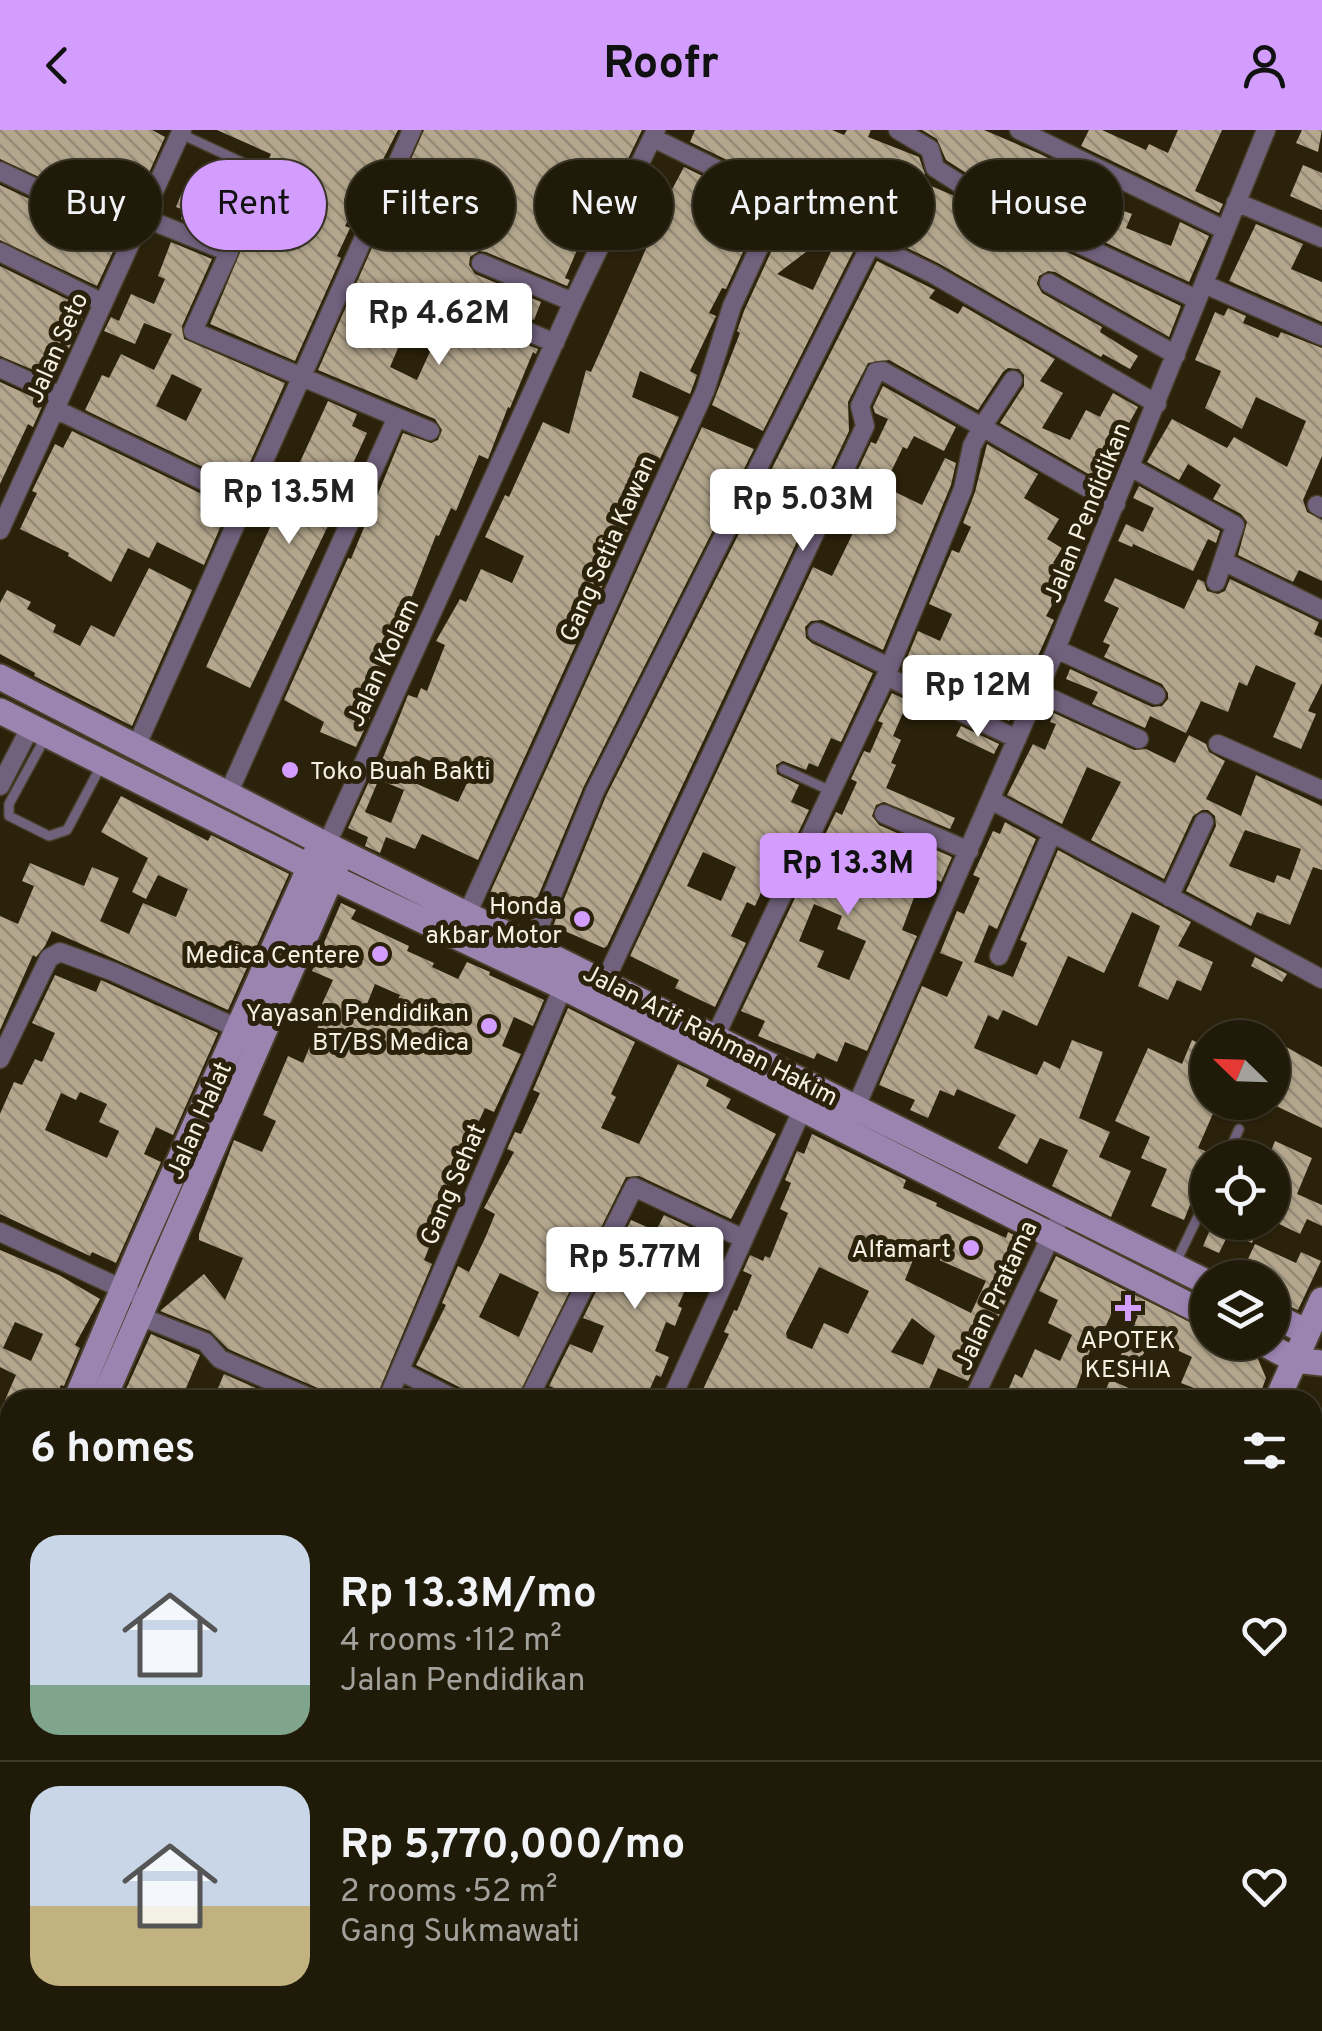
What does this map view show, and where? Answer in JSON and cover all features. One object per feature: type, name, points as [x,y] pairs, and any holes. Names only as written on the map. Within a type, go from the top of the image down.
[{"type":"main road","name":"Jalan Arif Rahman Hakim","points":[[0,677],[715,1037],[851,1118],[1057,1222],[1190,1304]]},
{"type":"main road","name":"Jalan Arif Rahman Hakim","points":[[0,712],[803,1108],[851,1118]]},
{"type":"main road","name":"Jalan Halat","points":[[82,1390],[136,1302],[332,843]]},
{"type":"main road","name":"Jalan Halat","points":[[106,1390],[239,1029],[321,872]]},
{"type":"main road","name":"Jalan Arif Rahman Hakim","points":[[1057,1222],[1190,1274]]},
{"type":"main road","points":[[1282,1390],[1322,1300]]},
{"type":"main road","points":[[1290,1324],[1307,1332],[1322,1361],[1290,1357]]},
{"type":"street","points":[[398,160],[412,130]]},
{"type":"street","points":[[898,130],[930,148],[935,168],[982,198],[1200,292],[1322,336]]},
{"type":"street","points":[[1020,130],[1225,230]]},
{"type":"street","name":"Jalan Pendidikan","points":[[851,1118],[1056,650],[1266,130]]},
{"type":"street","name":"Jalan Seto","points":[[162,174],[181,132]]},
{"type":"street","points":[[655,134],[705,160]]},
{"type":"street","name":"Jalan Kolam","points":[[332,843],[555,343],[655,134]]},
{"type":"street","points":[[0,171],[30,183]]},
{"type":"street","points":[[1236,202],[1322,238]]},
{"type":"street","points":[[162,233],[229,252],[193,332],[430,430]]},
{"type":"street","name":"Jalan Seto","points":[[0,530],[127,250]]},
{"type":"street","points":[[136,747],[358,250]]},
{"type":"street","name":"Gang Setia Kawan","points":[[468,912],[705,392],[732,306],[758,250]]},
{"type":"street","points":[[532,944],[595,791],[868,250]]},
{"type":"street","points":[[879,250],[933,274],[1157,404]]},
{"type":"street","points":[[0,252],[103,303]]},
{"type":"street","points":[[481,263],[574,302]]},
{"type":"street","points":[[1049,283],[1176,355]]},
{"type":"street","points":[[441,296],[555,343]]},
{"type":"street","points":[[0,368],[58,403],[248,502]]},
{"type":"street","points":[[605,981],[865,426],[860,406],[876,372],[883,371],[1116,504]]},
{"type":"street","points":[[715,1037],[888,671],[963,489],[972,446],[1013,380]]},
{"type":"street","points":[[228,794],[397,417]]},
{"type":"street","points":[[1132,468],[1236,525],[1216,582]]},
{"type":"street","points":[[1223,561],[1322,610]]},
{"type":"street","points":[[817,632],[1017,739]]},
{"type":"street","points":[[1056,650],[1156,695]]},
{"type":"street","points":[[1038,692],[1138,739]]},
{"type":"street","points":[[0,786],[38,732]]},
{"type":"street","points":[[1218,744],[1322,790]]},
{"type":"street","points":[[991,800],[1322,980]]},
{"type":"street","points":[[884,814],[969,851]]},
{"type":"street","points":[[1169,897],[1204,822]]},
{"type":"street","points":[[999,956],[1052,833]]},
{"type":"street","points":[[0,1059],[50,958],[63,952],[239,1029]]},
{"type":"street","name":"Gang Sehat","points":[[391,1390],[563,987]]},
{"type":"street","points":[[676,1390],[803,1108]]},
{"type":"street","points":[[533,1390],[634,1187],[744,1239]]},
{"type":"street","name":"Jalan Pratama","points":[[978,1390],[1057,1222]]},
{"type":"street","points":[[0,1232],[136,1302],[205,1342],[220,1359],[292,1390]]},
{"type":"street","points":[[400,1371],[437,1390]]},
{"type":"lane","points":[[181,132],[240,160]]},
{"type":"lane","points":[[38,732],[9,804],[9,816],[49,836],[67,830],[102,764]]},
{"type":"lane","points":[[783,770],[831,791]]},
{"type":"lane","points":[[1234,1140],[1239,1129]]},
{"type":"lane","points":[[1174,1266],[1190,1233]]},
{"type":"building","points":[[0,130],[152,130],[165,137],[155,160],[30,160],[30,173],[0,159]]},
{"type":"building","points":[[217,130],[398,130],[383,160],[346,160],[346,237],[337,256],[341,258],[295,361],[210,324],[241,250],[326,250],[326,160],[268,160],[271,154]]},
{"type":"building","points":[[424,130],[642,130],[627,160],[535,160],[535,250],[577,250],[565,278],[570,280],[567,286],[486,252],[479,251],[470,257],[469,265],[475,274],[541,302],[534,320],[446,283],[430,289],[429,298],[436,307],[538,349],[536,354],[533,352],[508,407],[488,459],[479,455],[456,511],[451,508],[439,536],[436,535],[409,610],[399,631],[396,629],[377,676],[388,680],[356,747],[320,732],[324,722],[284,700],[348,558],[351,559],[403,433],[431,443],[438,440],[442,430],[435,419],[318,370],[371,250],[515,250],[515,160],[411,160]],"holes":[[[410,320],[439,332],[417,380],[390,367]]]},
{"type":"building","points":[[695,130],[832,130],[844,135],[847,130],[871,130],[868,137],[920,160],[727,160],[690,142]]},
{"type":"building","points":[[922,130],[984,130],[1052,160],[954,160],[954,165],[946,160],[937,139]]},
{"type":"building","points":[[1089,130],[1102,130],[1146,150],[1149,144],[1168,153],[1178,130],[1222,130],[1195,191],[1223,204],[1219,213],[1123,166],[1123,160],[1110,160],[1081,146]]},
{"type":"building","points":[[1302,130],[1322,130],[1318,152],[1296,143]]},
{"type":"building","points":[[1303,165],[1322,173],[1322,210],[1290,196]]},
{"type":"building","points":[[684,167],[693,171],[693,250],[744,250],[726,289],[722,288],[709,313],[716,316],[690,371],[697,375],[690,394],[640,371],[632,397],[679,417],[478,860],[422,834],[415,849],[386,837],[380,853],[365,846],[368,837],[348,828],[371,777],[378,781],[365,812],[391,823],[404,790],[375,778],[408,695],[417,698],[421,688],[427,691],[445,645],[436,641],[460,599],[466,602],[481,569],[512,583],[524,556],[485,537],[505,495],[509,497],[543,422],[569,434],[586,370],[591,372],[645,250],[673,250],[673,188]],"holes":[[[418,756],[470,777],[458,802],[408,780]]]},
{"type":"building","points":[[0,185],[30,199],[30,250],[114,250],[97,286],[0,240]]},
{"type":"building","points":[[934,187],[954,196],[954,250],[1063,250],[1181,306],[1169,337],[1055,272],[1039,276],[1037,284],[1042,293],[1102,327],[1100,332],[1138,356],[1130,369],[1103,354],[1101,357],[911,250],[934,250]]},
{"type":"building","points":[[1123,211],[1132,214],[1126,228],[1171,246],[1180,222],[1209,236],[1189,282],[1121,250]]},
{"type":"building","points":[[1256,224],[1303,244],[1291,269],[1322,282],[1322,322],[1229,281]]},
{"type":"building","points":[[171,242],[182,250],[212,259],[182,326],[184,339],[285,383],[240,485],[85,410],[102,375],[109,378],[121,354],[154,370],[172,334],[144,323],[135,344],[104,331],[111,317],[119,321],[131,294],[154,304],[165,279],[158,276]],"holes":[[[172,374],[202,389],[186,421],[156,406]]]},
{"type":"building","points":[[772,250],[809,250],[777,274],[813,290],[832,250],[854,250],[763,431],[712,405],[740,333],[737,331]]},
{"type":"building","points":[[877,261],[935,290],[929,298],[958,314],[963,306],[1055,359],[1040,381],[1063,393],[1042,428],[1070,440],[1086,410],[1100,417],[1113,393],[1138,407],[1114,451],[1110,448],[1097,479],[1000,423],[1024,386],[1024,375],[1019,369],[1008,368],[1003,372],[978,410],[889,360],[868,363],[848,402],[849,431],[607,946],[553,926],[606,796]]},
{"type":"building","points":[[0,266],[87,309],[55,379],[0,356]]},
{"type":"building","points":[[1228,308],[1246,316],[1243,323],[1278,338],[1281,332],[1322,348],[1322,456],[1303,500],[1307,512],[1322,520],[1322,581],[1299,570],[1293,582],[1238,555],[1247,522],[1241,514],[1213,499],[1221,485],[1188,464],[1179,480],[1147,462],[1172,419],[1227,448],[1234,437],[1287,467],[1306,421],[1256,397],[1242,429],[1205,408],[1221,371],[1195,360],[1215,312],[1224,316]]},
{"type":"building","points":[[0,382],[44,402],[33,427],[28,424],[0,484]]},
{"type":"building","points":[[883,386],[956,427],[944,451],[914,436],[907,449],[903,447],[888,478],[893,480],[889,489],[922,505],[945,458],[956,463],[951,485],[883,650],[822,620],[811,621],[805,627],[806,638],[812,643],[873,673],[841,742],[831,738],[818,767],[809,763],[806,770],[783,761],[776,765],[777,774],[799,785],[791,802],[809,810],[782,867],[774,864],[755,906],[747,902],[731,936],[746,943],[715,1007],[675,988],[679,980],[630,956],[813,567],[832,576],[853,533],[833,523],[871,442],[876,444],[888,419],[875,413],[873,407]],"holes":[[[703,852],[736,867],[721,901],[687,886]]]},
{"type":"building","points":[[328,401],[357,414],[352,426],[367,433],[335,503],[338,505],[250,688],[206,667]]},
{"type":"building","points":[[702,427],[754,449],[584,786],[529,918],[514,911],[516,907],[489,895]]},
{"type":"building","points":[[72,431],[229,507],[204,565],[157,542],[149,558],[128,548],[111,582],[68,556],[69,553],[20,529],[37,493],[32,491],[55,444],[63,448]]},
{"type":"building","points":[[987,444],[1038,474],[1024,498],[1059,519],[1047,539],[1062,548],[1053,563],[1070,572],[1046,616],[1054,620],[1009,721],[902,670],[918,631],[940,641],[952,614],[929,604],[952,550],[959,553],[971,527],[963,523]]},
{"type":"building","points":[[1139,486],[1220,531],[1216,543],[1208,539],[1193,571],[1118,541],[1126,524],[1143,532],[1154,508],[1133,498]]},
{"type":"building","points":[[149,568],[192,590],[132,726],[34,676],[35,673],[0,654],[0,603],[7,590],[31,602],[27,609],[56,625],[53,632],[80,646],[91,625],[114,637]]},
{"type":"building","points":[[1115,578],[1184,609],[1198,579],[1207,591],[1218,594],[1225,591],[1230,579],[1319,622],[1314,634],[1322,638],[1322,683],[1308,711],[1316,714],[1301,749],[1273,737],[1296,683],[1256,665],[1247,686],[1239,682],[1228,712],[1201,701],[1186,733],[1150,716],[1145,728],[1092,704],[1098,692],[1066,679],[1070,669],[1152,707],[1162,706],[1168,699],[1162,684],[1104,657],[1110,645],[1103,642],[1119,608],[1104,601]]},
{"type":"building","points":[[892,693],[908,701],[893,736],[901,740],[886,788],[955,818],[950,829],[884,802],[876,805],[872,816],[879,825],[952,857],[941,882],[923,873],[902,930],[917,936],[867,1051],[845,1042],[837,1062],[817,1053],[814,1059],[758,1036],[765,1021],[741,1011],[836,812],[842,815],[857,782],[851,779],[864,751],[870,753],[883,723],[878,721]],"holes":[[[814,904],[842,916],[837,929],[866,941],[849,980],[817,967],[824,951],[799,941]]]},
{"type":"building","points":[[1054,713],[1134,750],[1146,749],[1175,763],[1189,735],[1225,761],[1206,799],[1241,816],[1256,775],[1322,806],[1322,870],[1313,867],[1290,925],[1257,912],[1251,926],[1186,891],[1216,826],[1215,816],[1208,810],[1193,816],[1164,879],[1091,840],[1121,782],[1087,767],[1062,824],[1007,795],[1033,744],[1045,750],[1056,724],[1050,722]],"holes":[[[1245,830],[1301,849],[1290,880],[1277,875],[1274,883],[1229,866]]]},
{"type":"building","points":[[961,726],[999,744],[994,754],[956,736]]},
{"type":"building","points":[[121,796],[208,841],[211,835],[289,874],[228,1010],[52,931],[45,946],[36,957],[33,955],[0,1030],[0,916],[18,924],[34,886],[22,881],[30,863],[84,886],[92,867],[119,878],[100,921],[129,934],[143,903],[176,917],[188,889],[158,875],[146,899],[132,892],[148,858],[101,832]]},
{"type":"building","points":[[1005,822],[1036,839],[997,929],[989,925],[974,962],[1013,977],[1027,943],[1020,940],[1058,850],[1191,922],[1178,946],[1213,962],[1201,991],[1177,980],[1168,1000],[1138,986],[1160,926],[1132,912],[1104,973],[1068,956],[1037,1026],[1003,1010],[998,1020],[988,1015],[974,1048],[1037,1075],[1044,1061],[1060,1069],[1072,1040],[1103,1052],[1079,1118],[1110,1132],[1099,1157],[1131,1171],[1111,1217],[1052,1186],[1068,1150],[1040,1138],[1027,1164],[998,1148],[1016,1115],[957,1089],[954,1096],[940,1090],[928,1118],[910,1110],[915,1100],[879,1085],[922,986],[947,997],[963,962],[940,953],[957,911],[964,914],[980,878],[973,875],[993,831],[1000,834]]},
{"type":"building","points":[[341,903],[356,910],[351,919],[409,946],[407,951],[434,963],[432,967],[458,979],[467,962],[544,1000],[533,1026],[514,1017],[502,1046],[521,1054],[494,1112],[485,1108],[444,1197],[441,1195],[425,1235],[433,1238],[424,1260],[432,1264],[379,1390],[321,1390],[228,1349],[210,1331],[160,1311],[204,1274],[225,1300],[243,1258],[199,1240],[199,1234],[234,1140],[262,1152],[276,1121],[263,1115],[288,1056],[303,1063],[322,1017],[317,1015],[333,980],[312,971]],"holes":[[[375,984],[400,995],[389,1020],[365,1009]]]},
{"type":"building","points":[[1255,957],[1287,974],[1282,982],[1251,966]]},
{"type":"building","points":[[55,975],[96,992],[101,980],[218,1033],[173,1135],[156,1127],[144,1154],[161,1162],[116,1263],[92,1252],[90,1256],[0,1214],[0,1114],[14,1082],[22,1085],[35,1059],[42,1062],[55,1033],[32,1023]],"holes":[[[80,1092],[107,1104],[99,1122],[119,1131],[107,1158],[45,1130],[61,1093],[76,1100]]]},
{"type":"building","points":[[568,1008],[635,1042],[611,1094],[616,1097],[601,1128],[639,1144],[678,1064],[709,1079],[706,1086],[731,1099],[726,1108],[776,1134],[731,1219],[639,1176],[626,1177],[521,1390],[464,1390],[416,1365],[446,1305],[442,1303],[458,1266],[469,1272],[486,1236],[495,1214],[484,1208],[514,1152],[507,1149],[515,1132],[521,1134],[540,1093],[533,1090]],"holes":[[[500,1273],[539,1292],[519,1337],[479,1317]]]},
{"type":"building","points":[[1190,1045],[1190,1120],[1210,1120],[1201,1140],[1190,1140],[1190,1205],[1184,1220],[1151,1206],[1167,1169],[1141,1158],[1150,1137],[1115,1121],[1148,1048],[1182,1064]]},
{"type":"building","points":[[1290,1049],[1322,1067],[1322,1128],[1290,1113]]},
{"type":"building","points":[[812,1134],[906,1180],[903,1188],[937,1203],[936,1206],[1006,1238],[1008,1232],[1033,1244],[968,1381],[938,1368],[928,1390],[703,1390],[729,1334],[724,1332],[752,1275],[743,1271],[750,1255],[763,1261],[765,1256],[770,1258],[788,1213],[780,1209],[791,1183],[785,1180],[797,1151],[804,1154]],"holes":[[[917,1250],[986,1281],[971,1313],[905,1280]],[[819,1267],[869,1291],[848,1334],[824,1323],[812,1349],[787,1338],[786,1333]],[[912,1318],[935,1336],[923,1365],[891,1352]]]},
{"type":"building","points":[[1290,1148],[1312,1158],[1297,1194],[1322,1205],[1322,1226],[1307,1219],[1300,1234],[1290,1229]]},
{"type":"building","points":[[664,1215],[720,1241],[699,1276],[695,1273],[690,1279],[678,1306],[682,1308],[675,1326],[666,1322],[655,1351],[669,1357],[661,1377],[656,1375],[649,1390],[559,1390],[549,1386],[570,1344],[592,1353],[604,1326],[583,1318],[631,1220],[656,1231]]},
{"type":"building","points":[[1206,1240],[1226,1240],[1219,1253],[1203,1246]]},
{"type":"building","points":[[1255,1244],[1290,1260],[1247,1260]]},
{"type":"building","points":[[0,1250],[59,1275],[100,1299],[75,1345],[80,1348],[64,1386],[59,1390],[9,1390],[16,1375],[0,1367]],"holes":[[[15,1322],[43,1334],[31,1361],[3,1348]]]},
{"type":"building","points":[[1301,1252],[1321,1261],[1298,1310],[1290,1307],[1290,1260],[1296,1263]]},
{"type":"building","points":[[1056,1256],[1190,1322],[1190,1356],[1151,1338],[1138,1365],[1120,1357],[1138,1316],[1115,1306],[1096,1347],[1092,1345],[1076,1390],[1008,1390],[1015,1374],[1022,1378],[1035,1349],[1060,1361],[1072,1335],[1048,1323],[1058,1300],[1039,1291]]},
{"type":"building","points":[[151,1334],[200,1355],[185,1390],[126,1390]]},
{"type":"building","points":[[1191,1360],[1258,1360],[1266,1378],[1262,1390],[1193,1390],[1181,1383]]},
{"type":"building","points":[[224,1374],[260,1390],[217,1390]]},
{"type":"building","points":[[1110,1380],[1133,1390],[1106,1390]]},
{"type":"place","name":"Toko Buah Bakti","points":[[290,770]]},
{"type":"place","name":"Honda akbar Motor","points":[[582,919]]},
{"type":"place","name":"Medica Centere","points":[[380,954]]},
{"type":"place","name":"Yayasan Pendidikan BT/BS Medica","points":[[489,1026]]},
{"type":"place","name":"Alfamart","points":[[971,1248]]},
{"type":"place","name":"APOTEK KESHIA","points":[[1128,1308]]}]
